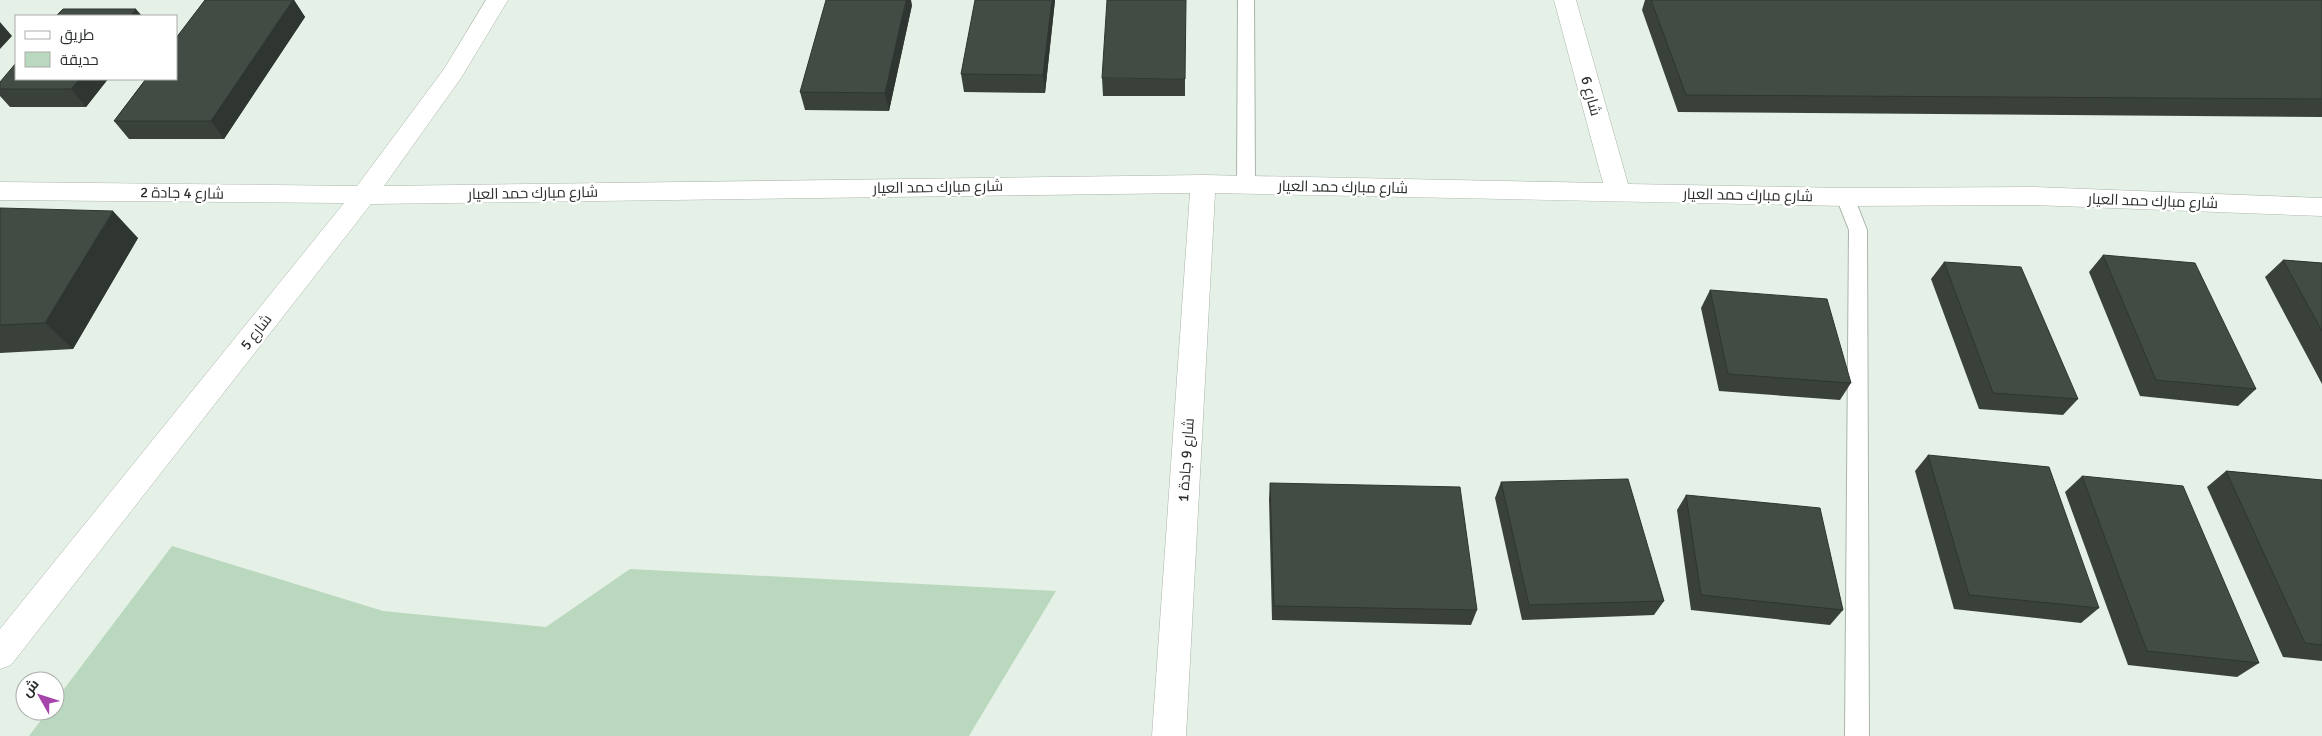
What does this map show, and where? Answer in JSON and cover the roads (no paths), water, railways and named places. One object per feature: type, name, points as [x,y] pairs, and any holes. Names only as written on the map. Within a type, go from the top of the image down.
[{"type":"street","name":"شارع 5","points":[[0,654],[364,195],[453,73],[497,0]]},
{"type":"street","name":"شارع 6","points":[[1565,0],[1618,193]]},
{"type":"street","name":"شارع 9 جادة 1","points":[[1169,736],[1203,184]]},
{"type":"street","name":"شارع مبارك حمد العيار","points":[[364,195],[1246,184],[1845,197],[2034,196],[2322,207]]},
{"type":"street","name":"شارع 4 جادة 2","points":[[0,191],[364,195]]},
{"type":"lane","points":[[1246,0],[1246,184]]},
{"type":"lane","points":[[1845,197],[1858,230],[1857,736]]}]
